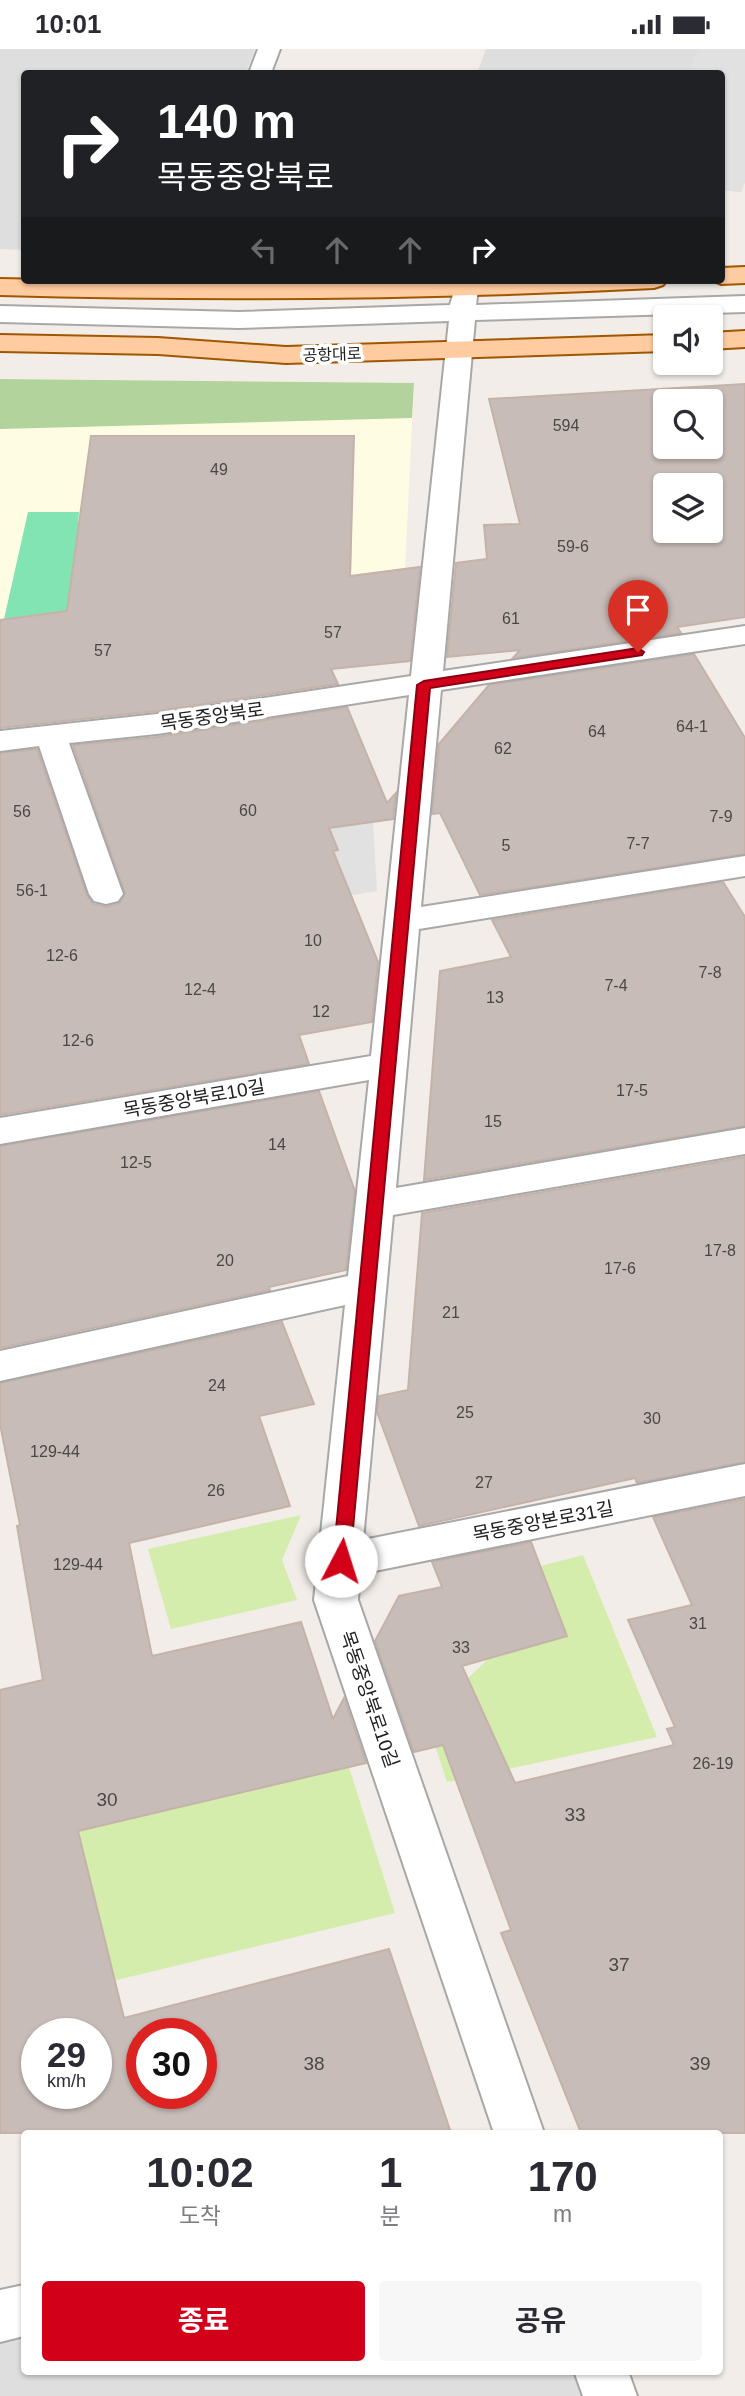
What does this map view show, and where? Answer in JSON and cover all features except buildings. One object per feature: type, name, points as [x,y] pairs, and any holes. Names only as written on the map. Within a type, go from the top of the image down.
[{"type":"main road","points":[[725,276],[745,275]]},
{"type":"main road","points":[[0,287],[177,286],[463,301],[618,284]]},
{"type":"main road","points":[[723,340],[745,339]]},
{"type":"main road","name":"공항대로","points":[[0,343],[158,346],[286,355],[653,343]]},
{"type":"street","points":[[261,70],[269,49]]},
{"type":"street","points":[[158,346],[177,286]]},
{"type":"street","points":[[424,685],[463,301]]},
{"type":"street","points":[[0,314],[166,319],[463,301],[745,304]]},
{"type":"street","name":"목동중앙북로","points":[[0,741],[158,725],[745,635]]},
{"type":"street","name":"목동중앙북로10길","points":[[424,685],[368,1286],[335,1600],[519,2130]]},
{"type":"street","points":[[51,736],[106,894]]},
{"type":"street","points":[[402,921],[745,866]]},
{"type":"street","name":"목동중앙북로10길","points":[[0,1131],[388,1065]]},
{"type":"street","points":[[375,1205],[745,1140]]},
{"type":"street","points":[[0,1366],[368,1286]]},
{"type":"street","name":"목동중앙본로31길","points":[[341,1561],[745,1480]]},
{"type":"street","points":[[0,2316],[21,2312]]},
{"type":"street","points":[[602,2375],[610,2396]]},
{"type":"shaded area","points":[[0,49],[255,49],[247,70],[21,70],[21,250],[0,249]]},
{"type":"shaded area","points":[[486,49],[745,49],[745,182],[741,192],[725,190],[725,70],[478,70]]},
{"type":"shaded area","points":[[698,49],[745,49],[745,182],[741,192],[725,190],[725,70],[690,70]]},
{"type":"shaded area","points":[[0,379],[414,383],[405,569],[0,620]]},
{"type":"shaded area","points":[[373,822],[377,891],[137,931],[148,895],[338,849],[329,828]]},
{"type":"shaded area","points":[[21,2312],[21,2375],[603,2375],[611,2396],[0,2396],[0,2317]]},
{"type":"green space","points":[[0,379],[414,383],[412,418],[0,429]]},
{"type":"green space","points":[[28,512],[79,512],[78,524],[352,524],[351,576],[4,619]]},
{"type":"green space","points":[[301,1515],[282,1560],[297,1600],[171,1629],[148,1549]]},
{"type":"green space","points":[[583,1555],[657,1737],[447,1782],[430,1730],[467,1679],[488,1659],[567,1636],[541,1566]]},
{"type":"green space","points":[[349,1767],[395,1913],[0,2008],[0,1952],[102,1927],[78,1831]]},
{"type":"route","points":[[341,1561],[424,685],[638,652]]}]
